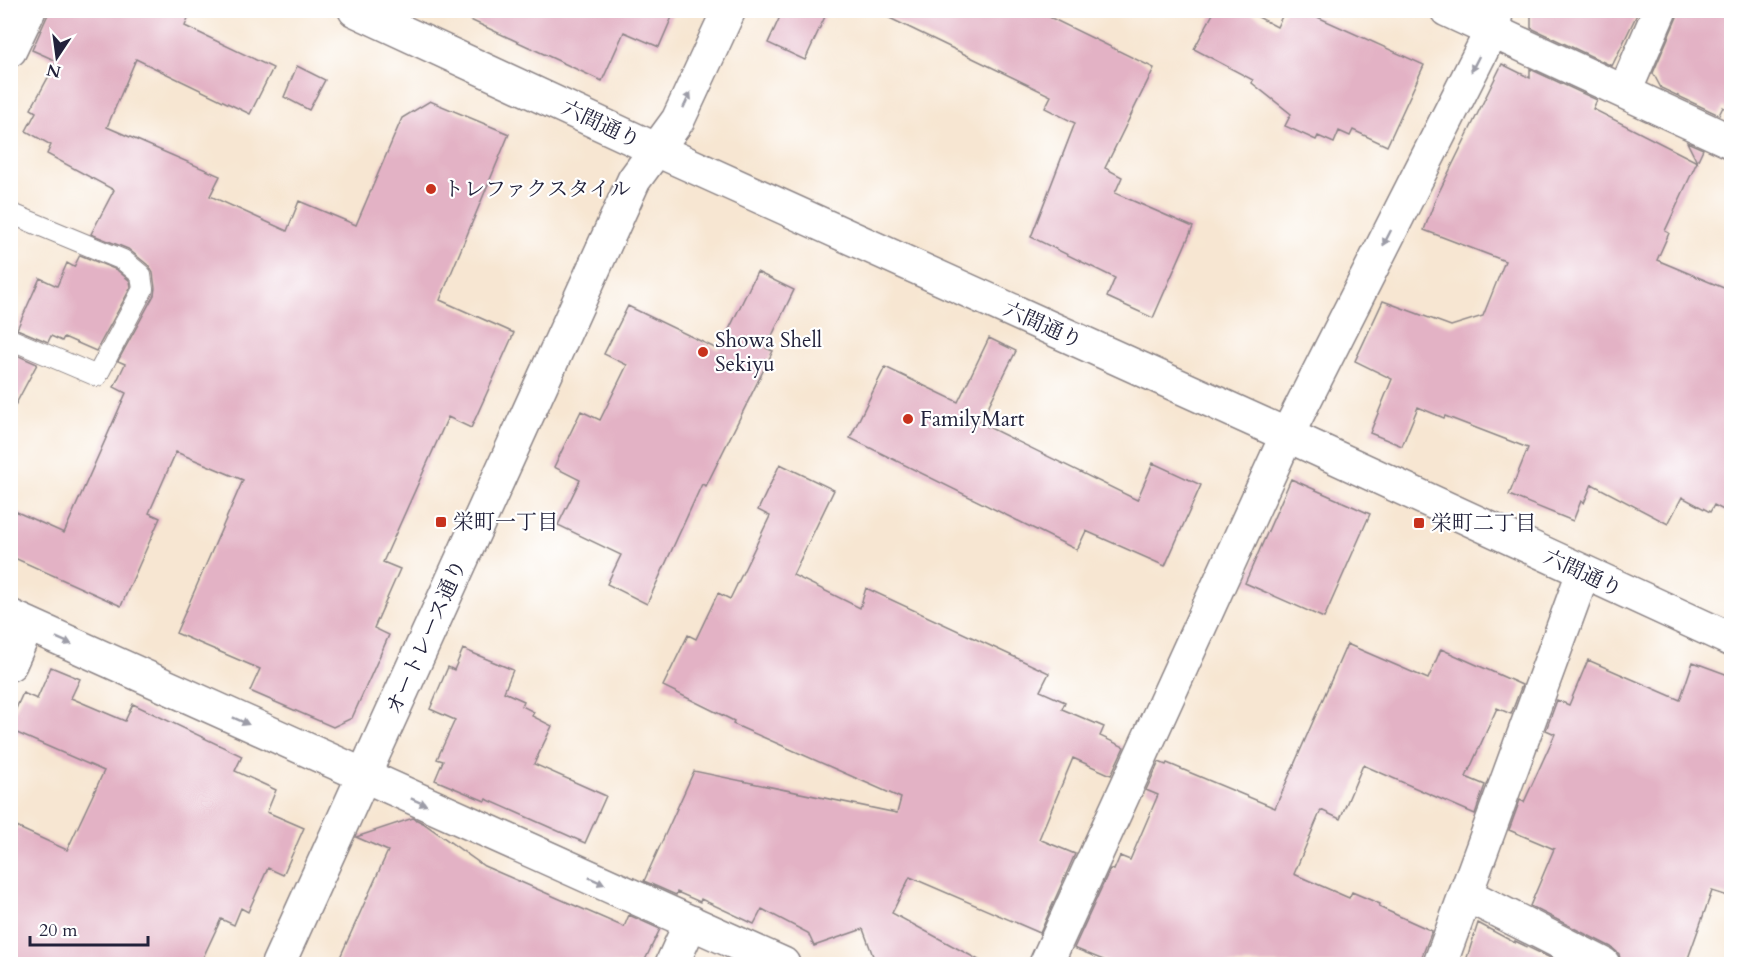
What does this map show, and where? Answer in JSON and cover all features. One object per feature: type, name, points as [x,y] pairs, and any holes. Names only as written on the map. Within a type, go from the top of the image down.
[{"type":"street","points":[[10,50],[29,10]]},
{"type":"street","name":"六間通り","points":[[355,10],[1731,640]]},
{"type":"street","name":"オートレース通り","points":[[278,964],[634,180],[678,120],[729,10]]},
{"type":"street","points":[[1447,10],[1495,20],[1625,91],[1731,142]]},
{"type":"street","points":[[1625,91],[1660,10]]},
{"type":"street","points":[[1046,964],[1287,435],[1495,20]]},
{"type":"street","points":[[1440,964],[1583,573]]},
{"type":"street","points":[[10,664],[19,620],[783,964]]},
{"type":"street","points":[[1467,895],[1604,964]]},
{"type":"street","points":[[672,964],[691,922]]},
{"type":"lane","points":[[10,213],[123,260],[141,275],[143,289],[97,376],[10,339]]},
{"type":"building","points":[[50,10],[191,10],[185,26],[273,68],[250,114],[136,59],[107,127],[220,176],[210,196],[287,231],[299,201],[356,225],[402,118],[430,101],[509,134],[440,300],[514,333],[471,428],[448,417],[383,562],[400,569],[374,628],[389,635],[352,718],[333,727],[250,691],[260,669],[176,633],[243,480],[176,452],[149,513],[160,518],[121,606],[10,556],[10,509],[64,533],[126,393],[114,387],[125,364],[118,361],[154,295],[155,288],[153,273],[149,266],[128,249],[91,234],[114,190],[47,154],[51,145],[26,131],[36,112],[31,109],[57,61],[32,50]]},
{"type":"building","points":[[449,10],[675,10],[659,47],[624,32],[602,81]]},
{"type":"building","points":[[783,10],[828,10],[805,60],[768,43]]},
{"type":"building","points":[[873,10],[1035,10],[1154,68],[1105,168],[1122,177],[1115,193],[1193,227],[1153,318],[1107,297],[1115,278],[1031,237],[1075,123],[1045,108],[1051,96]]},
{"type":"building","points":[[1215,10],[1245,10],[1277,27],[1285,10],[1302,10],[1424,65],[1387,146],[1353,130],[1350,136],[1339,131],[1334,143],[1318,136],[1316,140],[1285,126],[1291,114],[1252,83],[1253,80],[1194,49]]},
{"type":"building","points":[[1531,10],[1639,10],[1612,66],[1531,28]]},
{"type":"building","points":[[1678,10],[1731,10],[1731,112],[1723,107],[1719,115],[1661,88],[1653,73]]},
{"type":"building","points":[[1502,64],[1530,78],[1530,69],[1597,100],[1593,109],[1697,162],[1665,231],[1669,233],[1657,260],[1731,291],[1731,514],[1714,505],[1710,512],[1682,497],[1668,524],[1592,484],[1584,503],[1581,501],[1573,521],[1509,495],[1528,448],[1418,407],[1402,446],[1370,433],[1392,379],[1355,361],[1383,301],[1451,326],[1483,316],[1505,261],[1424,230],[1436,198]]},
{"type":"building","points":[[297,66],[325,80],[309,110],[284,97]]},
{"type":"building","points":[[1687,142],[1703,149],[1697,162]]},
{"type":"building","points":[[80,255],[117,270],[130,281],[131,287],[96,351],[64,337],[62,341],[51,336],[48,342],[17,329],[40,278],[57,286],[67,263],[74,267]]},
{"type":"building","points":[[757,272],[794,290],[766,348],[773,351],[706,486],[702,484],[647,604],[607,584],[621,555],[558,525],[580,480],[554,467],[581,411],[600,420],[627,365],[604,354],[628,306],[719,350]]},
{"type":"building","points":[[989,338],[1016,351],[980,423],[1137,500],[1153,463],[1201,485],[1165,566],[1086,531],[1077,550],[850,438],[885,367],[958,402]]},
{"type":"building","points":[[10,352],[37,364],[10,415]]},
{"type":"building","points":[[780,464],[834,490],[793,575],[860,608],[866,588],[1049,673],[1040,691],[1065,702],[1062,709],[1104,727],[1100,736],[1124,747],[1111,775],[1073,758],[1039,839],[1075,854],[1040,933],[910,877],[892,913],[986,964],[876,964],[863,929],[814,946],[808,933],[762,909],[754,924],[701,899],[700,902],[677,892],[676,895],[644,881],[694,771],[897,813],[901,798],[733,724],[734,721],[663,686],[688,635],[696,639],[718,593],[730,599],[770,516],[758,510]]},
{"type":"building","points":[[1291,479],[1370,514],[1324,618],[1245,583]]},
{"type":"building","points":[[1347,644],[1428,679],[1441,649],[1522,685],[1511,714],[1497,708],[1466,777],[1485,785],[1475,814],[1363,765],[1340,819],[1321,810],[1294,874],[1349,898],[1352,892],[1432,931],[1419,964],[1113,964],[1074,948],[1110,869],[1114,870],[1120,856],[1130,860],[1158,795],[1146,790],[1159,762],[1166,765],[1167,763],[1275,808]]},
{"type":"building","points":[[463,649],[513,670],[504,692],[524,701],[522,706],[534,712],[532,716],[552,726],[534,764],[606,796],[585,843],[486,799],[485,801],[435,780],[443,761],[437,759],[455,720],[430,709],[448,667],[454,670]]},
{"type":"building","points":[[1588,660],[1680,700],[1693,662],[1731,676],[1731,897],[1712,891],[1686,964],[1621,964],[1619,954],[1611,947],[1530,906],[1554,849],[1509,830],[1520,800],[1524,802],[1555,734],[1546,730],[1557,700],[1569,705]]},
{"type":"building","points":[[51,667],[80,679],[71,698],[125,721],[133,704],[242,756],[235,771],[276,790],[267,812],[304,828],[283,875],[268,868],[248,912],[241,908],[234,925],[221,919],[200,964],[10,964],[10,824],[67,850],[104,771],[10,730],[10,722],[23,693],[37,699]]},
{"type":"building","points":[[413,818],[484,866],[624,927],[629,915],[660,929],[643,964],[337,964],[388,851],[356,837]]},
{"type":"building","points":[[1478,923],[1515,943],[1515,941],[1563,964],[1465,964]]},
{"type":"place","name":"トレファクスタイル","points":[[431,189]]},
{"type":"place","name":"Showa Shell Sekiyu","points":[[703,352]]},
{"type":"place","name":"FamilyMart","points":[[908,419]]},
{"type":"place","name":"栄町一丁目","points":[[441,522]]},
{"type":"place","name":"栄町二丁目","points":[[1419,523]]}]
